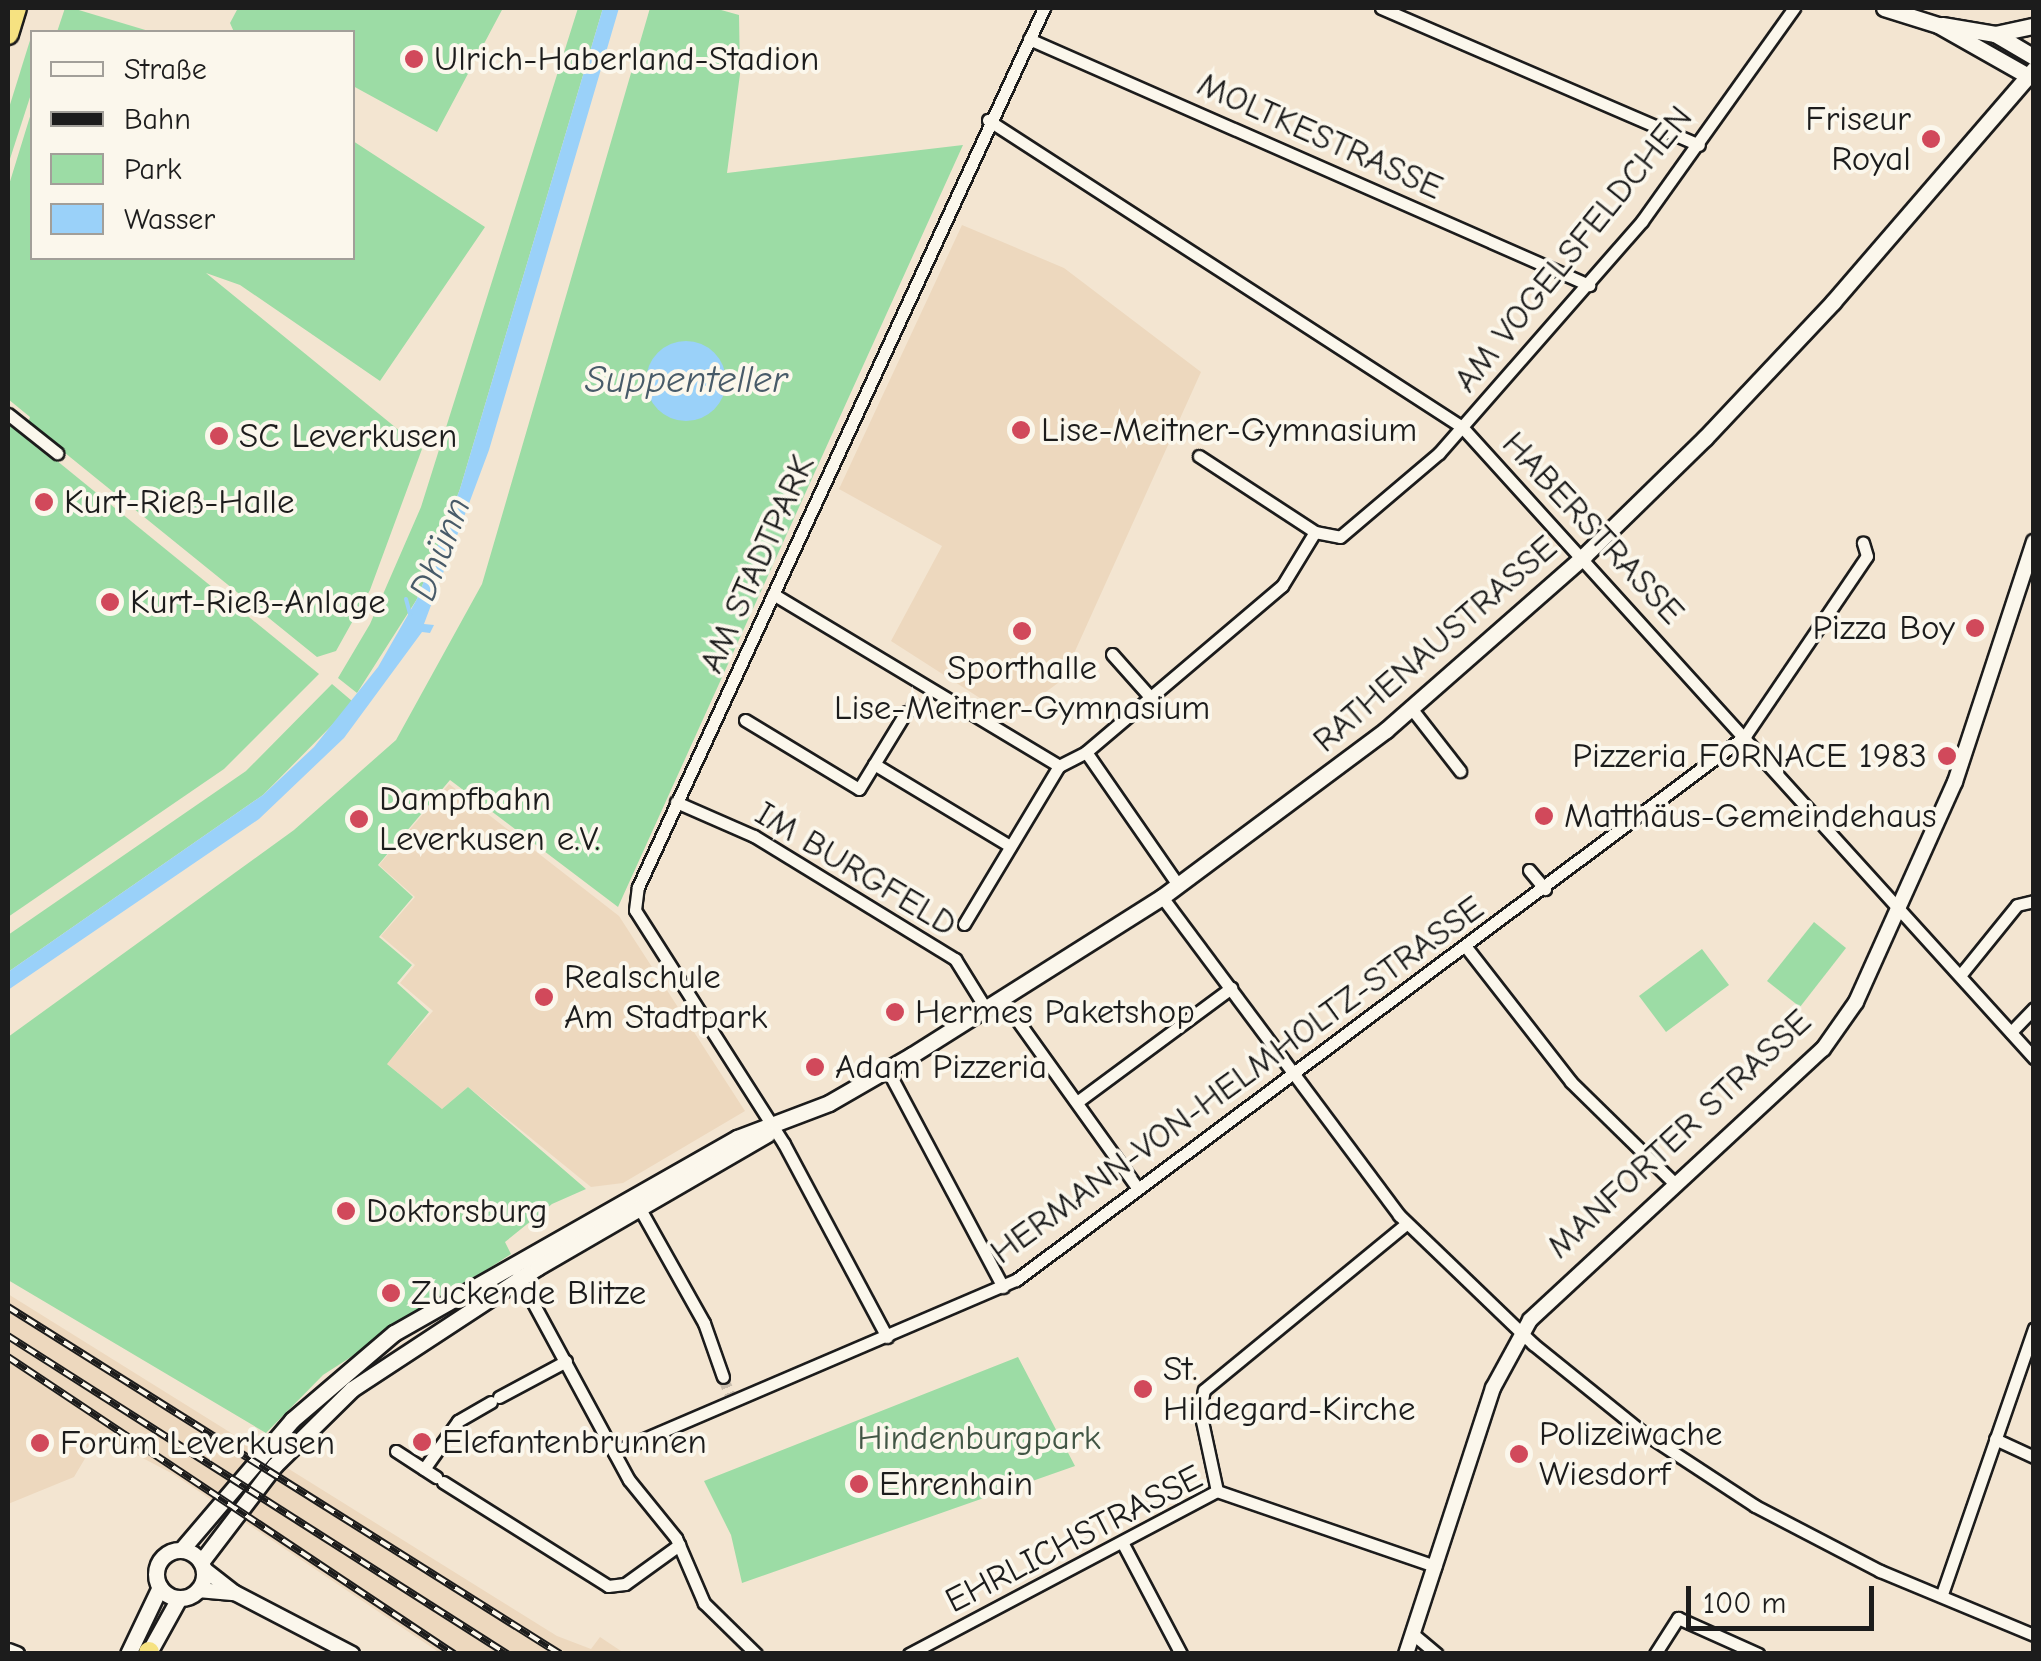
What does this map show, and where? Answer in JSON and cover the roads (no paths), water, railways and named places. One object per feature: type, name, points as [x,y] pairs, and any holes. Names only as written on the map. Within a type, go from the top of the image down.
[{"type":"highway","points":[[8,34],[16,8]]},
{"type":"main road","points":[[1884,8],[1938,25],[1995,34],[2034,26]]},
{"type":"main road","points":[[1938,25],[2032,75]]},
{"type":"main road","points":[[1995,34],[2034,57]]},
{"type":"main road","name":"RATHENAUSTRASSE","points":[[203,1566],[243,1502],[352,1389],[522,1280],[774,1129],[887,1070],[992,1006],[1178,885],[1411,708],[1584,556],[1833,302],[2032,75]]},
{"type":"main road","name":"RATHENAUSTRASSE","points":[[182,1550],[338,1376],[394,1334],[510,1264],[737,1138],[774,1129]]},
{"type":"main road","points":[[113,1654],[139,1629],[160,1587],[159,1561],[182,1550],[203,1566],[198,1590],[179,1598],[143,1653]]},
{"type":"main road","points":[[160,1587],[179,1598]]},
{"type":"main road","points":[[139,1629],[143,1653]]},
{"type":"main road","points":[[8,1651],[16,1654]]},
{"type":"street","name":"AM STADTPARK","points":[[774,1129],[635,910],[638,887],[988,120],[1044,8]]},
{"type":"street","points":[[1382,8],[1699,144]]},
{"type":"street","name":"AM VOGELSFELDCHEN","points":[[1315,532],[1340,538],[1462,427],[1589,285],[1699,144],[1794,8]]},
{"type":"street","name":"MOLTKESTRASSE","points":[[1029,39],[1589,285]]},
{"type":"street","name":"HABERSTRASSE","points":[[988,120],[1462,427],[1584,556],[1962,973],[2034,1058]]},
{"type":"street","points":[[8,414],[58,453]]},
{"type":"street","points":[[964,924],[1059,766],[1086,752],[1282,586],[1315,532],[1198,456]]},
{"type":"street","name":"MANFORTER STRASSE","points":[[1406,1654],[1493,1388],[1523,1332],[1557,1288],[1823,1050],[1856,1002],[1902,908],[1964,756],[2034,542]]},
{"type":"street","name":"HERMANN-VON-HELMHOLTZ-STRASSE","points":[[614,1452],[731,1397],[887,1338],[1003,1287],[1138,1189],[1545,890],[1746,736],[1867,556],[1863,543]]},
{"type":"street","points":[[773,594],[920,690],[1059,766]]},
{"type":"street","points":[[1112,654],[1151,698]]},
{"type":"street","points":[[1411,708],[1460,771]]},
{"type":"street","points":[[745,720],[859,789],[906,712]]},
{"type":"street","points":[[1086,752],[1178,885]]},
{"type":"street","points":[[874,764],[1010,846]]},
{"type":"street","name":"IM BURGFELD","points":[[676,802],[754,836],[955,960],[992,1006],[1015,1017],[1138,1189]]},
{"type":"street","points":[[1529,870],[1545,890]]},
{"type":"street","points":[[1162,896],[1406,1224],[1523,1332],[1641,1431],[1755,1506],[1884,1573],[1942,1594],[2034,1636]]},
{"type":"street","points":[[1962,973],[2018,905],[2034,901]]},
{"type":"street","points":[[1466,947],[1572,1082],[1675,1184]]},
{"type":"street","points":[[1076,1102],[1232,988]]},
{"type":"street","points":[[2012,1032],[2034,1008]]},
{"type":"street","points":[[887,1070],[1003,1287]]},
{"type":"street","points":[[774,1129],[887,1338]]},
{"type":"street","points":[[640,1210],[704,1323],[723,1377]]},
{"type":"street","points":[[1217,1491],[1200,1412],[1204,1390],[1406,1224]]},
{"type":"street","points":[[510,1264],[614,1452],[679,1545],[704,1603],[756,1654]]},
{"type":"street","points":[[1942,1594],[2034,1328]]},
{"type":"street","points":[[424,1469],[458,1421],[566,1361]]},
{"type":"street","points":[[1995,1439],[2034,1456]]},
{"type":"street","points":[[396,1452],[608,1586],[625,1584],[679,1545]]},
{"type":"street","name":"EHRLICHSTRASSE","points":[[909,1654],[1217,1491],[1435,1566]]},
{"type":"street","points":[[1122,1542],[1182,1654]]},
{"type":"street","points":[[203,1566],[235,1593],[352,1654]]},
{"type":"street","points":[[198,1590],[235,1593]]},
{"type":"street","points":[[1655,1654],[1678,1618],[1758,1654]]},
{"type":"street","points":[[1413,1634],[1437,1654]]},
{"type":"water","name":"Dhünn","points":[[603,8],[619,8],[489,450],[424,624],[434,625],[430,633],[422,632],[344,738],[259,819],[8,990],[8,972],[263,795],[314,747],[378,667],[417,599],[460,489]]},
{"type":"water","name":"Suppenteller","points":[[686,341],[701,344],[714,353],[723,366],[723,396],[714,409],[701,418],[686,421],[671,418],[658,409],[649,396],[646,381],[649,366],[658,353],[671,344]]},
{"type":"waterway","name":"Dhünn","points":[[406,599],[410,614]]},
{"type":"tunnel","points":[[906,712],[916,696]]},
{"type":"tunnel","points":[[723,1377],[730,1394]]},
{"type":"railway","points":[[8,1307],[560,1654]]},
{"type":"railway","points":[[8,1336],[507,1654]]},
{"type":"railway","points":[[8,1357],[454,1654]]},
{"type":"place","name":"Ulrich-Haberland-Stadion","points":[[414,59]]},
{"type":"place","name":"Friseur Royal","points":[[1931,139]]},
{"type":"place","name":"Lise-Meitner-Gymnasium","points":[[1021,430]]},
{"type":"place","name":"SC Leverkusen","points":[[219,436]]},
{"type":"place","name":"Kurt-Rieß-Halle","points":[[44,502]]},
{"type":"place","name":"Kurt-Rieß-Anlage","points":[[110,602]]},
{"type":"place","name":"Pizza Boy","points":[[1975,628]]},
{"type":"place","name":"Sporthalle Lise-Meitner-Gymnasium","points":[[1022,631]]},
{"type":"place","name":"Pizzeria FORNACE 1983","points":[[1947,756]]},
{"type":"place","name":"Matthäus-Gemeindehaus","points":[[1544,816]]},
{"type":"place","name":"Dampfbahn Leverkusen e.V.","points":[[359,819]]},
{"type":"place","name":"Realschule Am Stadtpark","points":[[544,997]]},
{"type":"place","name":"Hermes Paketshop","points":[[895,1012]]},
{"type":"place","name":"Adam Pizzeria","points":[[815,1067]]},
{"type":"place","name":"Doktorsburg","points":[[346,1211]]},
{"type":"place","name":"Zuckende Blitze","points":[[391,1293]]},
{"type":"place","name":"St. Hildegard-Kirche","points":[[1143,1389]]},
{"type":"place","name":"Elefantenbrunnen","points":[[422,1442]]},
{"type":"place","name":"Forum Leverkusen","points":[[40,1443]]},
{"type":"place","name":"Polizeiwache Wiesdorf","points":[[1519,1454]]},
{"type":"place","name":"Ehrenhain","points":[[859,1484]]},
{"type":"park label","name":"Hindenburgpark","points":[[979,1438]]}]
